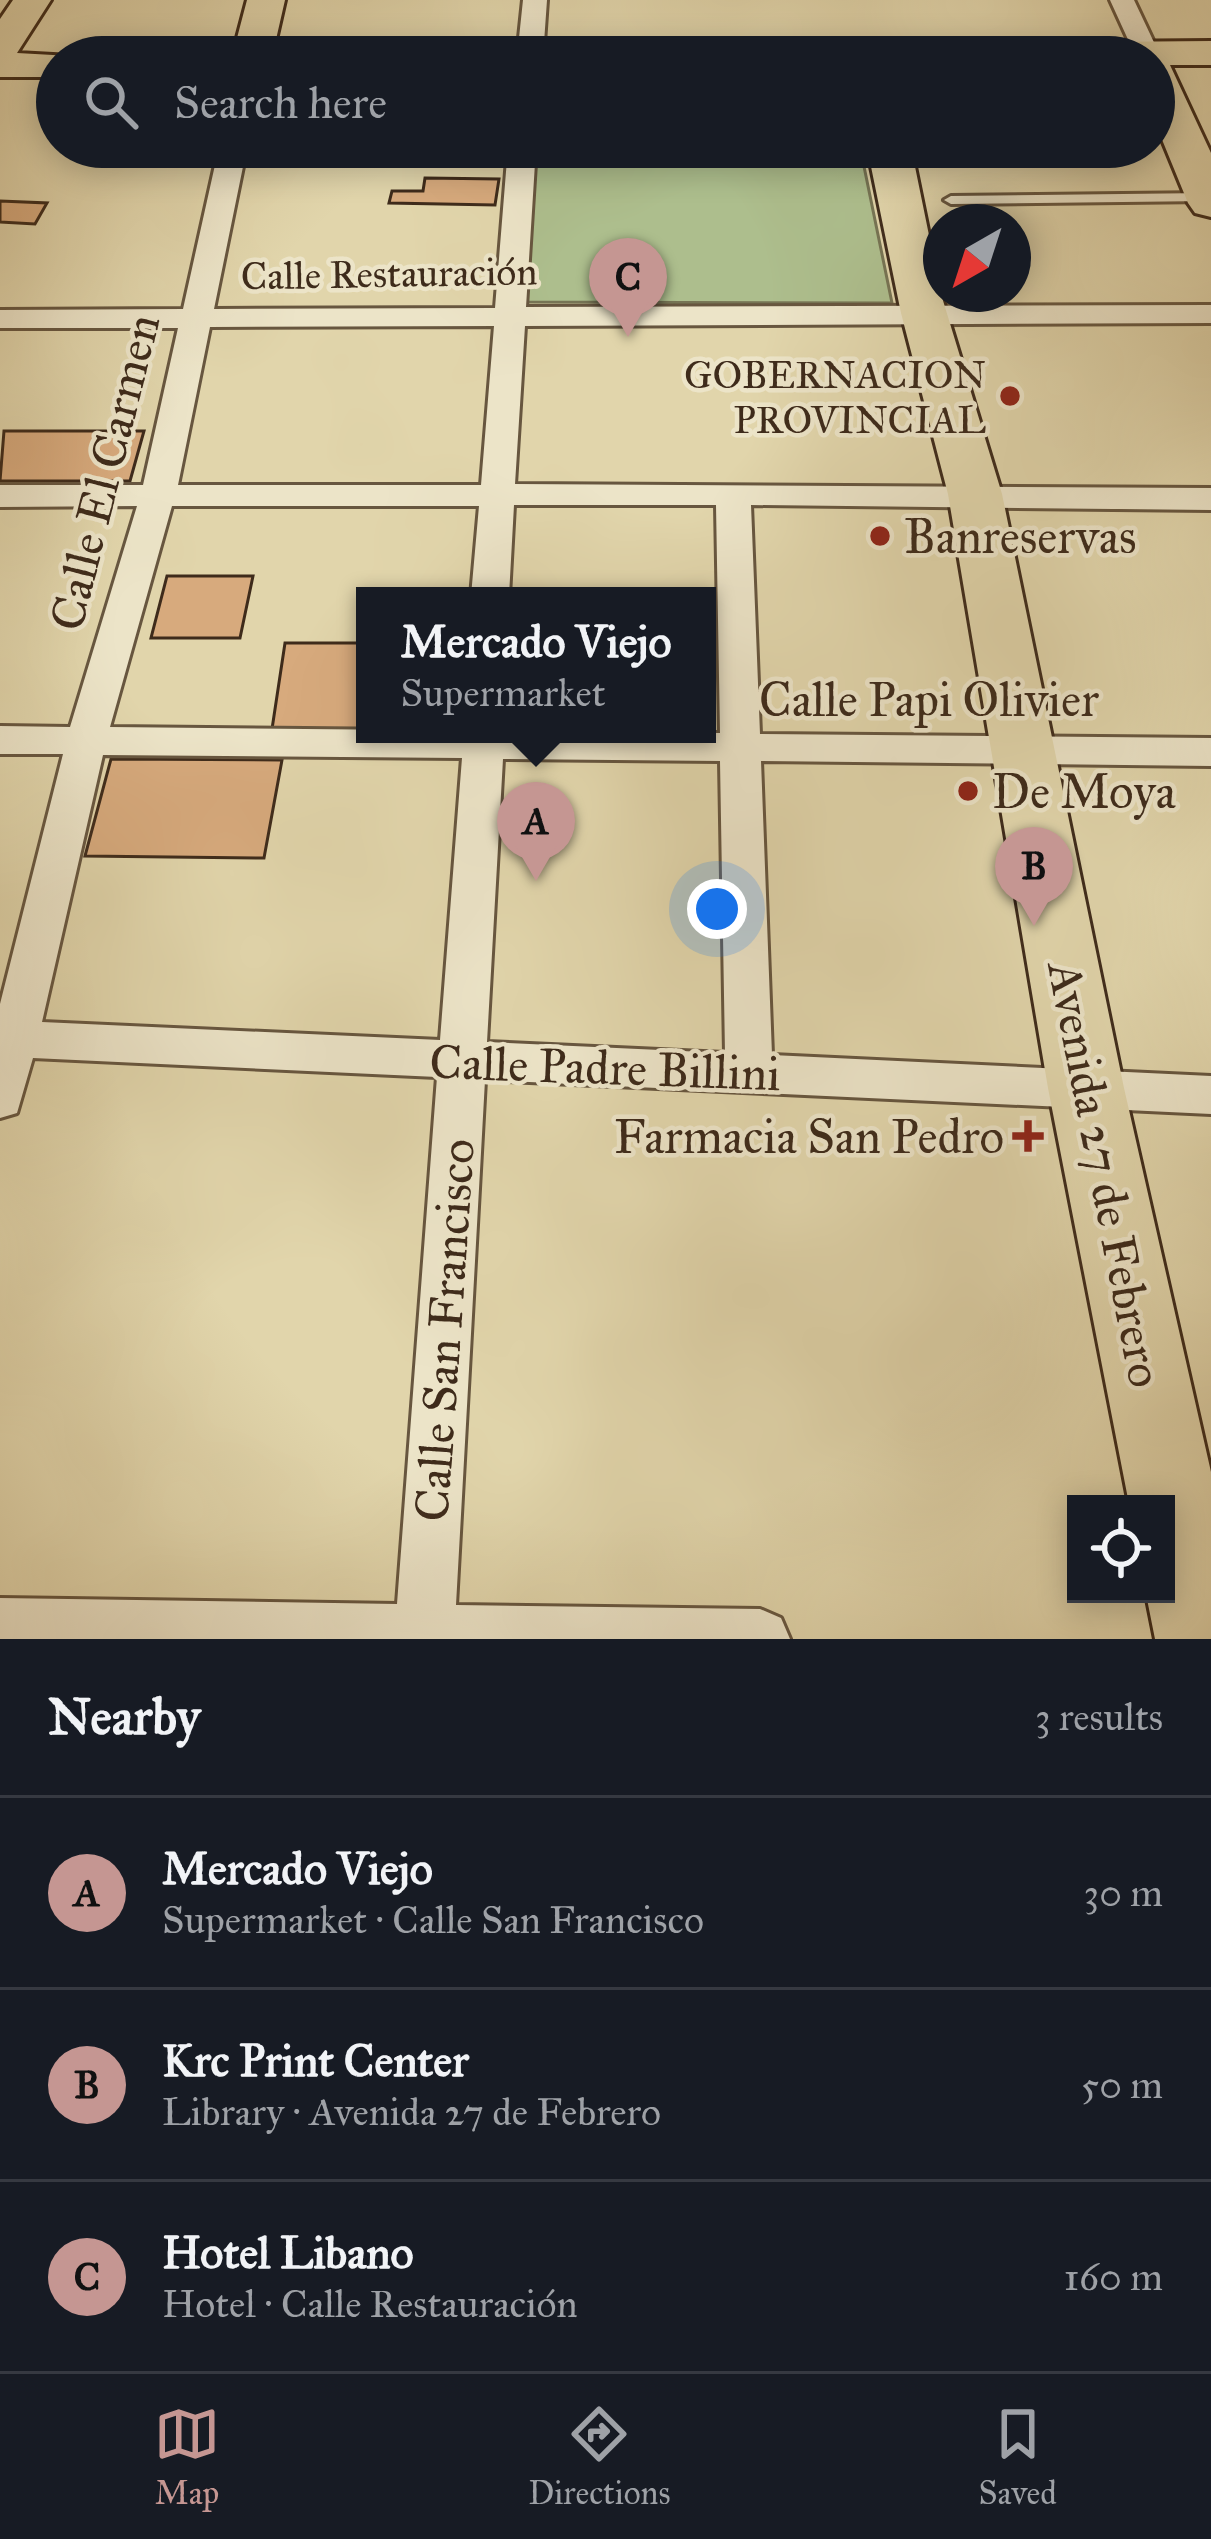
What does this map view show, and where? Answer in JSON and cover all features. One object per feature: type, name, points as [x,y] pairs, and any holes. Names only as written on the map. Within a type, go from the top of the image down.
[{"type":"main road","points":[[0,48],[32,0]]},
{"type":"main road","points":[[257,36],[266,0]]},
{"type":"main road","points":[[1175,57],[1211,53]]},
{"type":"main road","points":[[0,65],[36,64]]},
{"type":"main road","points":[[1175,118],[1210,200]]},
{"type":"main road","name":"Avenida 27 de Febrero","points":[[894,168],[925,313],[975,494],[1086,1088],[1202,1639]]},
{"type":"street","points":[[532,36],[535,0]]},
{"type":"street","points":[[1122,0],[1139,36]]},
{"type":"street","name":"Calle El Carmen","points":[[0,1099],[9,1038],[86,742],[158,495],[228,168]]},
{"type":"street","points":[[491,587],[520,168]]},
{"type":"street","name":"Calle Restauración","points":[[0,319],[508,313],[1211,314]]},
{"type":"street","points":[[0,496],[975,494],[1211,499]]},
{"type":"street","points":[[733,495],[749,1071]]},
{"type":"street","name":"Calle Papi Olivier","points":[[0,740],[356,741]]},
{"type":"street","name":"Calle San Francisco","points":[[424,1636],[483,743]]},
{"type":"street","name":"Calle Papi Olivier","points":[[560,743],[741,750],[1211,752]]},
{"type":"street","name":"Calle Padre Billini","points":[[9,1038],[1211,1095]]},
{"type":"street","points":[[0,1628],[760,1639]]},
{"type":"lane","points":[[951,200],[1210,200]]},
{"type":"green space","points":[[535,168],[864,168],[892,303],[527,302]]},
{"type":"building","points":[[425,178],[499,179],[495,205],[389,203],[392,191],[423,191]]},
{"type":"building","points":[[0,201],[47,203],[35,224],[0,222]]},
{"type":"building","points":[[4,431],[144,431],[130,481],[0,481]]},
{"type":"building","points":[[167,576],[253,576],[240,638],[151,638]]},
{"type":"building","points":[[285,643],[356,643],[356,729],[272,729]]},
{"type":"building","points":[[111,759],[282,760],[264,858],[85,856]]},
{"type":"place","name":"Hotel Libano","points":[[628,337]]},
{"type":"place","name":"GOBERNACION PROVINCIAL","points":[[1010,396]]},
{"type":"place","name":"Banreservas","points":[[880,536]]},
{"type":"place","name":"De Moya","points":[[968,791]]},
{"type":"place","name":"Mercado Viejo","points":[[536,881]]},
{"type":"place","name":"Krc Print Center","points":[[1034,926]]},
{"type":"place","name":"Farmacia San Pedro","points":[[1028,1136]]}]
